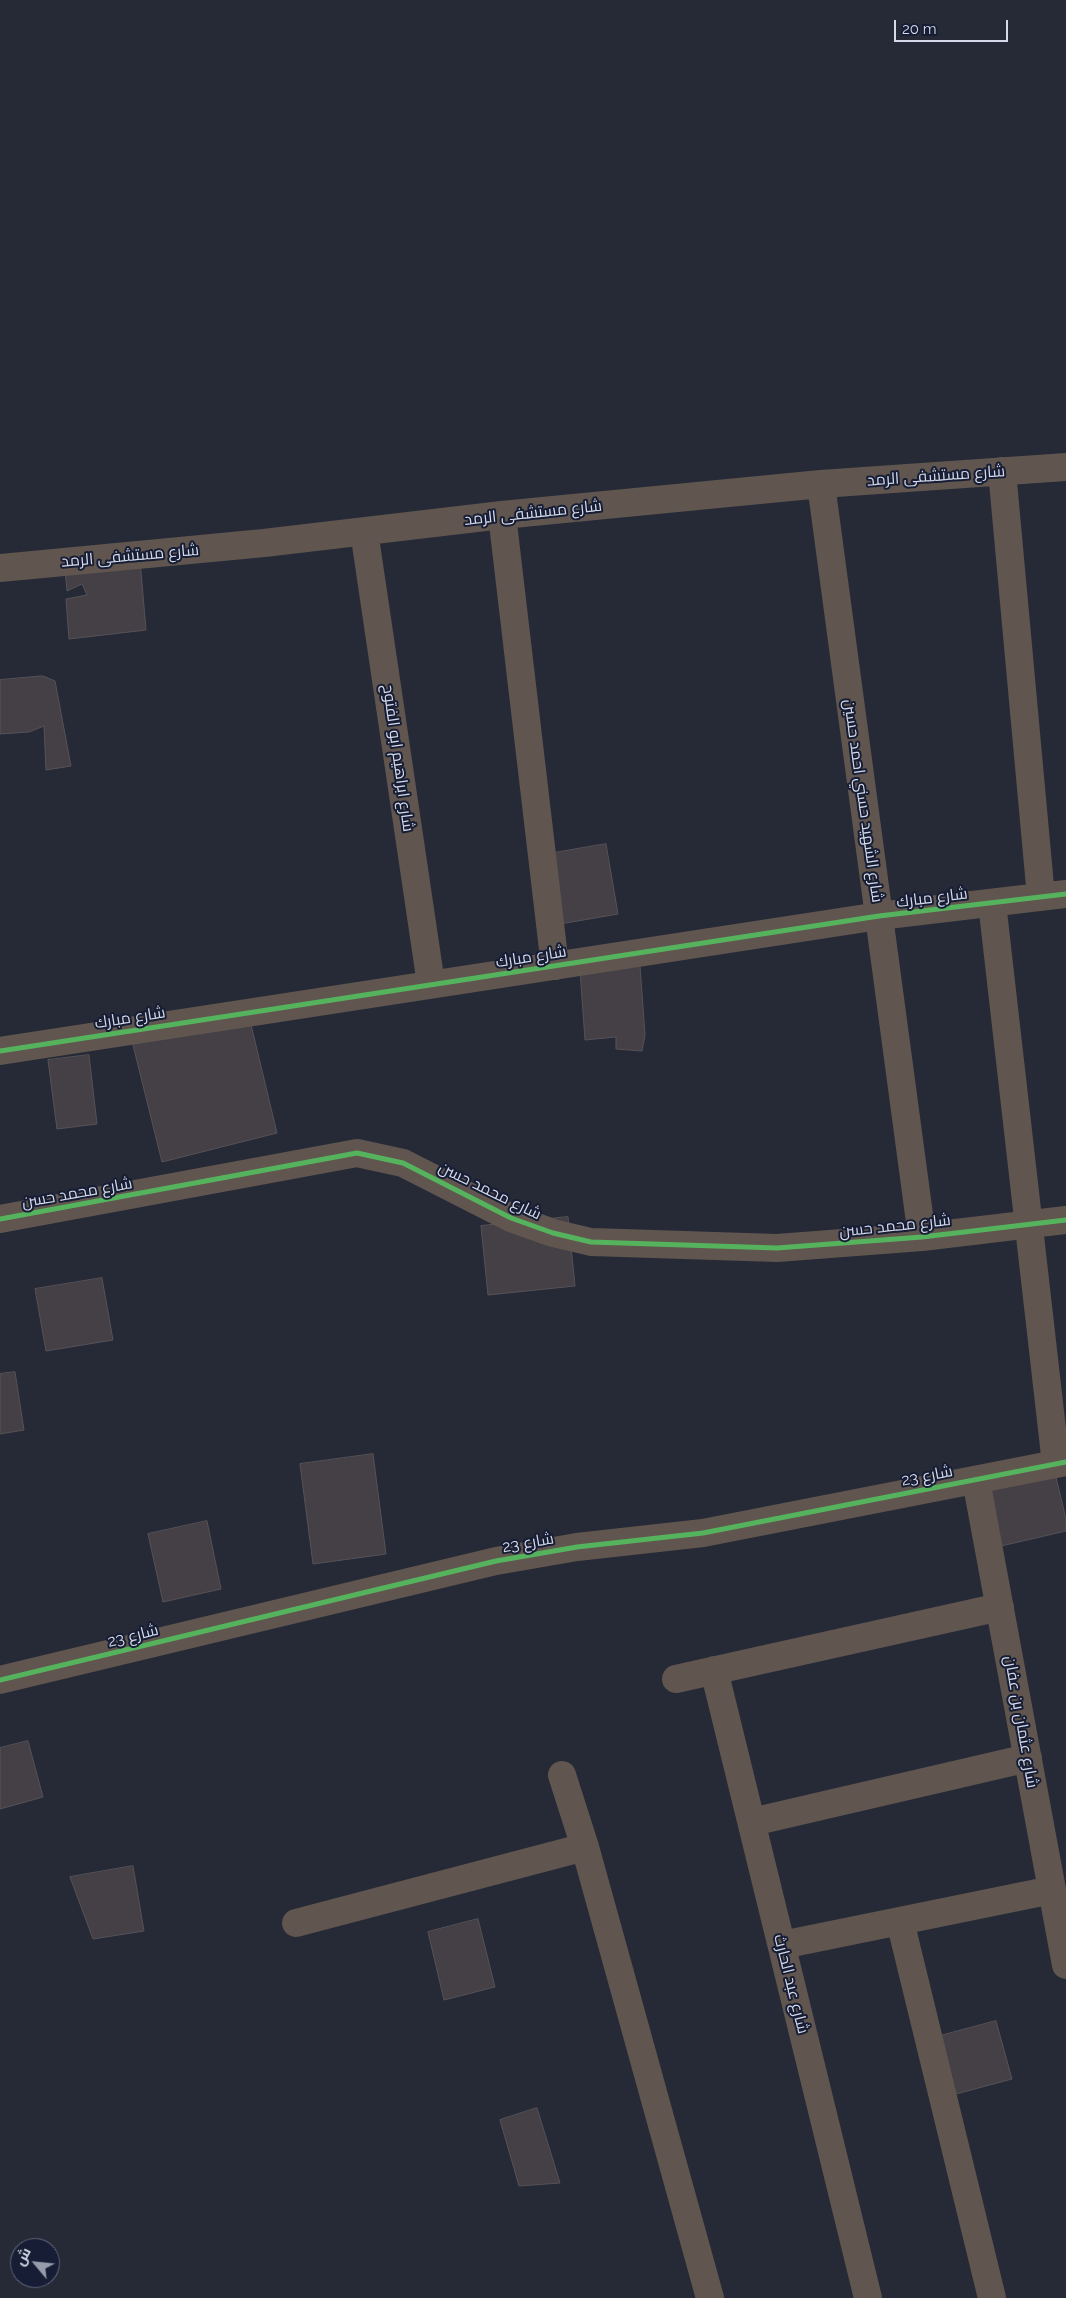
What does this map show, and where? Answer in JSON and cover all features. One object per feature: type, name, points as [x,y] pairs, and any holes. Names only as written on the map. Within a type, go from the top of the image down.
[{"type":"street","name":"شارع مستشفى الرمد","points":[[0,568],[264,543],[502,516],[821,484],[1066,467]]},
{"type":"street","points":[[1002,471],[1053,896]]},
{"type":"street","name":"شارع الشهيد حسني احمد حسين","points":[[821,484],[922,1237]]},
{"type":"street","points":[[502,516],[555,966]]},
{"type":"street","name":"شارع ابراهيم ابو الفتوح","points":[[364,531],[431,984]]},
{"type":"street","name":"شارع مبارك","points":[[0,1051],[879,916],[1053,896]]},
{"type":"street","points":[[992,903],[1028,1224],[1061,1463]]},
{"type":"street","name":"شارع محمد حسن","points":[[0,1219],[357,1153],[403,1163],[511,1218],[553,1233],[591,1242],[777,1248],[922,1237],[1066,1220]]},
{"type":"street","name":"شارع 23","points":[[0,1680],[496,1561],[577,1546],[702,1533],[1061,1463]]},
{"type":"street","name":"شارع عثمان بن عفان","points":[[976,1480],[1066,1964]]},
{"type":"street","points":[[676,1679],[1000,1607]]},
{"type":"street","name":"شارع عبد الحارث","points":[[714,1670],[868,2298]]},
{"type":"street","points":[[752,1822],[1028,1758]]},
{"type":"street","points":[[562,1775],[585,1847],[710,2298]]},
{"type":"street","points":[[296,1923],[585,1847]]},
{"type":"street","points":[[782,1945],[1052,1890]]},
{"type":"street","points":[[900,1921],[992,2298]]},
{"type":"building","points":[[140,560],[146,630],[69,639],[66,599],[87,595],[82,584],[67,591],[65,569]]},
{"type":"building","points":[[43,676],[55,681],[71,766],[46,770],[44,726],[29,732],[0,734],[0,680]]},
{"type":"building","points":[[606,844],[618,914],[560,924],[548,854]]},
{"type":"building","points":[[640,966],[645,1035],[642,1051],[616,1049],[616,1037],[585,1040],[580,970]]},
{"type":"building","points":[[247,1008],[277,1133],[162,1162],[131,1037]]},
{"type":"building","points":[[89,1055],[97,1124],[57,1129],[48,1060]]},
{"type":"building","points":[[568,1217],[575,1286],[488,1295],[481,1226]]},
{"type":"building","points":[[102,1278],[113,1340],[46,1351],[35,1289]]},
{"type":"building","points":[[15,1372],[24,1430],[0,1434],[0,1374]]},
{"type":"building","points":[[373,1454],[386,1554],[313,1564],[300,1464]]},
{"type":"building","points":[[1054,1469],[1066,1519],[1066,1531],[1001,1546],[986,1485]]},
{"type":"building","points":[[207,1521],[221,1589],[163,1602],[148,1534]]},
{"type":"building","points":[[28,1741],[43,1797],[0,1809],[0,1748]]},
{"type":"building","points":[[133,1866],[144,1931],[93,1939],[70,1877]]},
{"type":"building","points":[[478,1919],[495,1987],[444,2000],[428,1932]]},
{"type":"building","points":[[996,2021],[1012,2079],[956,2094],[940,2036]]},
{"type":"building","points":[[537,2108],[560,2183],[519,2186],[500,2120]]},
{"type":"cycle path","points":[[0,1051],[879,916],[1066,894]]},
{"type":"cycle path","points":[[0,1219],[357,1153],[403,1163],[511,1218],[553,1233],[591,1242],[777,1248],[922,1237],[1066,1220]]},
{"type":"cycle path","points":[[0,1680],[496,1561],[577,1547],[703,1533],[1066,1462]]}]
